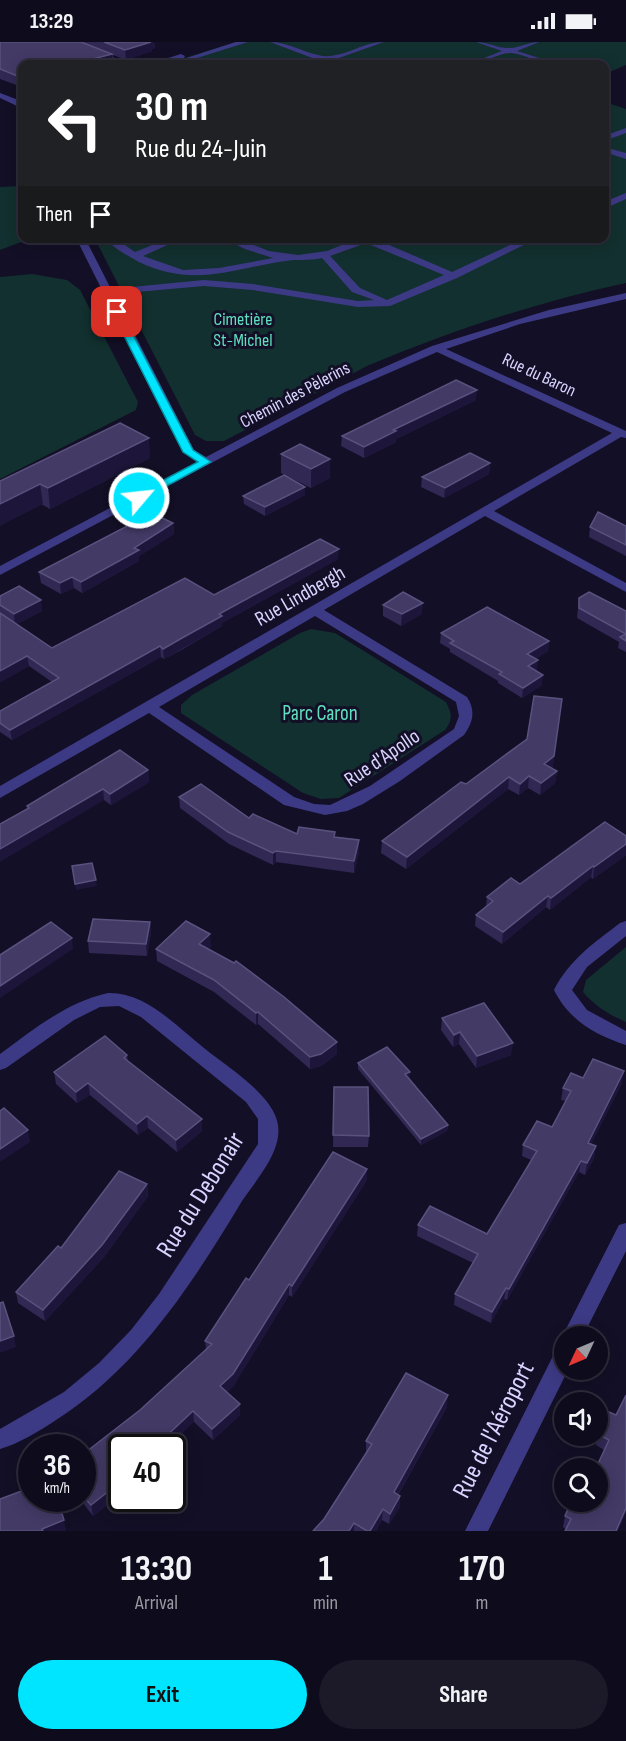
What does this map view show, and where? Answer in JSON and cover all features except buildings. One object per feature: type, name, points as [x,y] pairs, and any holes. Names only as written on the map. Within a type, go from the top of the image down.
[{"type":"street","points":[[66,42],[116,60]]},
{"type":"street","points":[[166,60],[224,42]]},
{"type":"street","points":[[185,60],[244,42]]},
{"type":"street","points":[[274,42],[331,60]]},
{"type":"street","points":[[325,60],[380,42]]},
{"type":"street","points":[[480,42],[540,60]]},
{"type":"street","points":[[484,60],[535,42]]},
{"type":"street","points":[[0,95],[18,105]]},
{"type":"street","points":[[609,137],[626,130]]},
{"type":"street","points":[[609,151],[626,156]]},
{"type":"street","points":[[609,204],[626,196]]},
{"type":"street","points":[[82,243],[189,452],[206,462]]},
{"type":"street","points":[[113,243],[183,278],[358,304],[390,303],[523,243]]},
{"type":"street","points":[[136,255],[166,243]]},
{"type":"street","points":[[238,243],[261,254],[283,258]]},
{"type":"street","points":[[106,292],[283,258],[325,256],[356,243]]},
{"type":"street","points":[[376,243],[454,276]]},
{"type":"street","points":[[325,256],[356,290],[390,303]]},
{"type":"street","name":"Chemin des Pèlerins","points":[[0,571],[341,390],[436,348],[533,318],[626,296]]},
{"type":"street","name":"Rue du Baron","points":[[436,348],[623,434]]},
{"type":"street","name":"Rue Lindbergh","points":[[0,793],[623,434]]},
{"type":"street","points":[[486,512],[626,588]]},
{"type":"street","name":"Rue d'Apollo","points":[[150,707],[289,801],[309,808],[331,811],[353,804],[459,732],[466,720],[466,709],[462,700],[316,611]]},
{"type":"street","points":[[626,927],[576,968],[567,979],[563,990],[567,1000],[583,1017],[626,1038]]},
{"type":"street","name":"Rue du Debonair","points":[[0,1063],[91,1003],[109,999],[129,1002],[147,1012],[252,1097],[264,1113],[270,1127],[267,1146],[166,1301],[133,1341],[95,1379],[52,1412],[0,1439]]},
{"type":"street","points":[[578,1326],[626,1231]]},
{"type":"street","name":"Rue de l'Aéroport","points":[[476,1531],[554,1375]]},
{"type":"green space","points":[[236,42],[626,42],[626,65],[609,72],[609,60],[178,60]]},
{"type":"green space","name":"Cimetière St-Michel","points":[[609,103],[626,109],[626,283],[527,308],[399,353],[367,366],[224,441],[206,441],[195,435],[97,243],[609,243]]},
{"type":"green space","points":[[18,186],[18,243],[0,250],[0,187]]},
{"type":"green space","points":[[32,274],[67,280],[80,290],[138,402],[136,410],[0,479],[0,277]]},
{"type":"green space","name":"Parc Caron","points":[[311,629],[335,633],[446,702],[450,713],[449,723],[445,730],[339,798],[321,799],[303,793],[181,713],[181,705],[192,695],[300,633]]},
{"type":"green space","points":[[626,947],[626,1022],[603,1010],[583,992],[586,980]]},
{"type":"route","points":[[117,312],[189,452],[206,462],[139,498]]}]
